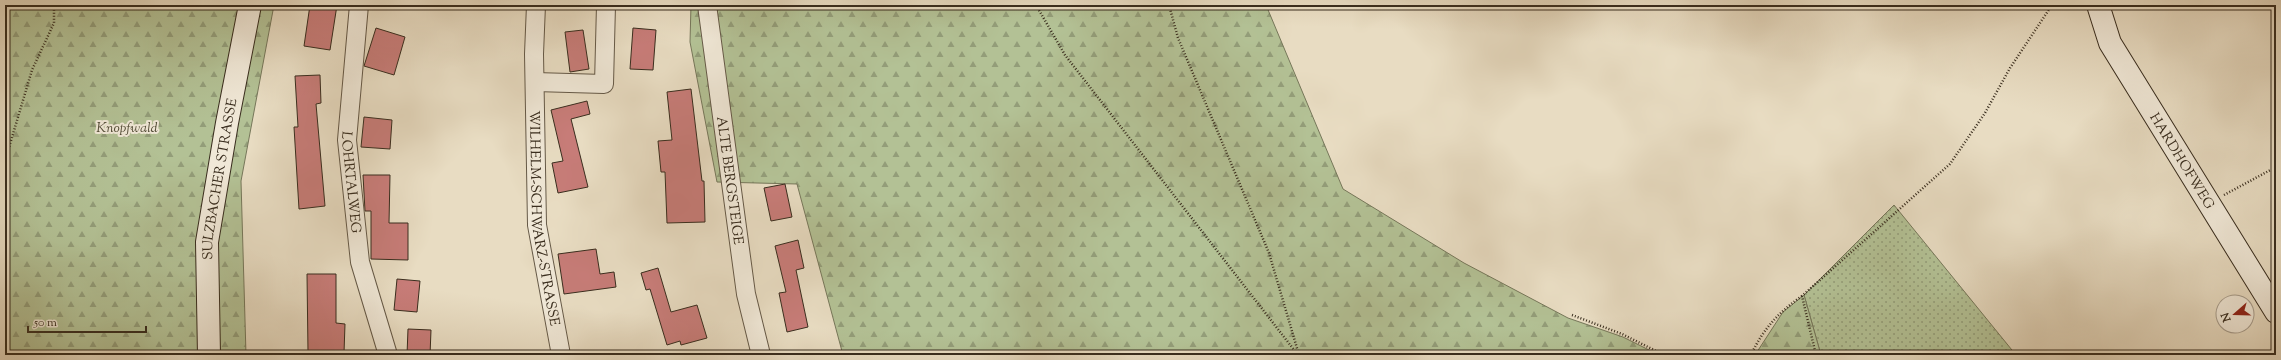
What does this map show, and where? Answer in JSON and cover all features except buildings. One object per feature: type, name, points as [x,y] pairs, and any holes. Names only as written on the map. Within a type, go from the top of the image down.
[{"type":"street","name":"SULZBACHER STRASSE","points":[[209,355],[207,242],[225,130],[250,5]]},
{"type":"street","name":"LOHRTALWEG","points":[[359,5],[347,140],[360,262],[388,355]]},
{"type":"street","name":"WILHELM-SCHWARZ-STRASSE","points":[[536,5],[535,82],[537,225],[561,355]]},
{"type":"street","points":[[535,82],[604,84],[606,5]]},
{"type":"street","name":"ALTE BERGSTEIGE","points":[[707,5],[746,294],[760,355]]},
{"type":"street","name":"HARDHOFWEG","points":[[2098,5],[2110,43],[2276,312]]},
{"type":"path","points":[[5,162],[32,70],[54,22],[54,5]]},
{"type":"path","points":[[1036,5],[1065,55],[1299,355]]},
{"type":"path","points":[[1168,5],[1178,38],[1269,253],[1299,355]]},
{"type":"path","points":[[1751,355],[1768,325],[1781,311],[1802,296],[1950,164],[1985,113],[2010,68],[2052,5]]},
{"type":"path","points":[[2209,203],[2276,167]]},
{"type":"path","points":[[1802,296],[1816,355]]},
{"type":"path","points":[[1572,315],[1622,334],[1664,355]]},
{"type":"green space","name":"Knopfwald","points":[[5,5],[274,5],[241,181],[246,355],[5,355]]},
{"type":"green space","points":[[691,5],[1266,5],[1343,189],[1464,263],[1568,318],[1623,337],[1659,355],[843,355],[797,184],[717,182],[690,42]]},
{"type":"green space","points":[[1894,205],[2016,355],[1821,355],[1804,295]]},
{"type":"green space","points":[[1804,295],[1821,355],[1755,355],[1783,312]]}]
